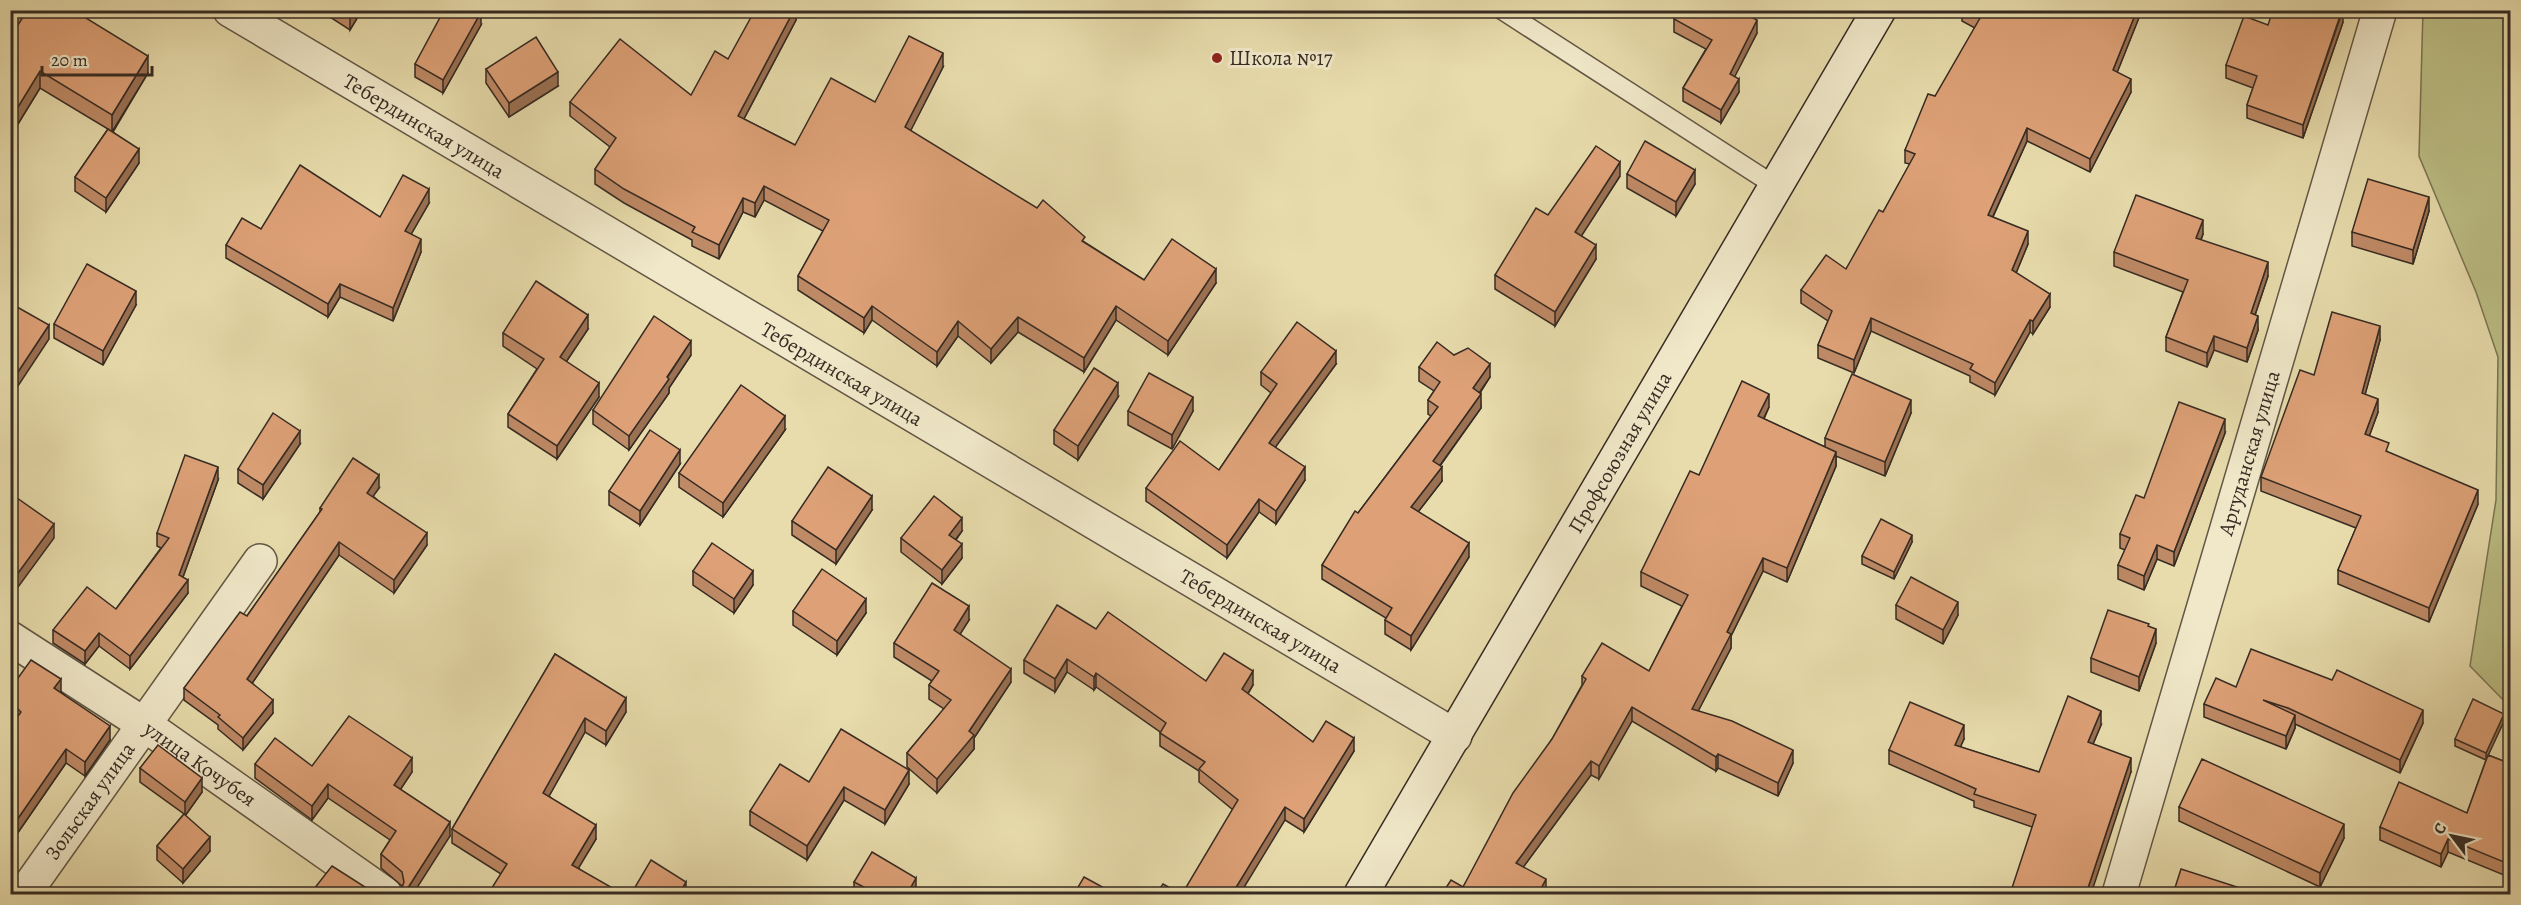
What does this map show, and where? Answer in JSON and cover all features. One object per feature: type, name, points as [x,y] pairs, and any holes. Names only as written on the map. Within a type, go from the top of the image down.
[{"type":"street","name":"Тебердинская улица","points":[[230,10],[600,233],[975,451],[1455,736]]},
{"type":"street","name":"Профсоюзная улица","points":[[1361,894],[1879,10]]},
{"type":"street","name":"Аргуданская улица","points":[[2119,894],[2380,10]]},
{"type":"street","name":"Зольская улица","points":[[24,894],[260,561]]},
{"type":"street","name":"улица Кочубея","points":[[10,638],[145,725],[385,894]]},
{"type":"lane","points":[[1502,10],[1777,187]]},
{"type":"green space","points":[[2423,10],[2510,11],[2510,707],[2470,666],[2496,500],[2498,357],[2476,292],[2419,156]]},
{"type":"building","points":[[13,10],[77,10],[76,12],[148,56],[112,115],[40,71],[10,120],[10,38],[23,17]]},
{"type":"building","points":[[341,10],[353,10],[350,16]]},
{"type":"building","points":[[444,10],[479,10],[481,12],[443,80],[415,64]]},
{"type":"building","points":[[755,10],[794,10],[738,116],[795,145],[831,78],[875,102],[909,36],[943,53],[905,127],[1037,208],[1043,200],[1085,237],[1082,241],[1144,280],[1172,239],[1216,269],[1168,341],[1116,306],[1084,358],[1018,317],[991,349],[958,321],[937,352],[872,306],[864,318],[798,276],[829,220],[764,186],[755,203],[743,198],[719,245],[692,232],[695,227],[624,189],[595,169],[616,138],[570,102],[620,39],[691,95],[715,51],[728,59]]},
{"type":"building","points":[[1678,10],[1739,10],[1757,20],[1730,74],[1739,79],[1721,110],[1683,88],[1712,40],[1674,19]]},
{"type":"building","points":[[1967,10],[2137,10],[2113,70],[2131,79],[2090,159],[2027,128],[1988,215],[2028,231],[2012,270],[2050,294],[2033,321],[2030,320],[1995,383],[1970,369],[1973,364],[1871,318],[1854,360],[1818,345],[1832,311],[1801,290],[1826,255],[1846,269],[1879,210],[1883,212],[1915,154],[1905,150],[1928,94],[1935,96],[1980,18]]},
{"type":"building","points":[[2273,10],[2342,10],[2303,125],[2247,105],[2257,76],[2226,65],[2244,16],[2268,25]]},
{"type":"building","points":[[536,37],[558,72],[509,103],[486,69]]},
{"type":"building","points":[[108,129],[139,149],[106,198],[75,177]]},
{"type":"building","points":[[1645,141],[1695,170],[1676,202],[1627,174]]},
{"type":"building","points":[[1596,146],[1620,162],[1575,232],[1596,245],[1555,312],[1495,275],[1536,208],[1548,215]]},
{"type":"building","points":[[300,165],[380,217],[403,175],[429,189],[405,231],[421,239],[393,308],[340,284],[328,304],[226,245],[242,218],[261,229]]},
{"type":"building","points":[[2368,179],[2429,197],[2413,250],[2352,232]]},
{"type":"building","points":[[2136,195],[2203,220],[2196,238],[2268,262],[2251,313],[2258,316],[2247,348],[2214,336],[2207,353],[2166,337],[2188,280],[2114,252]]},
{"type":"building","points":[[87,264],[136,291],[103,351],[54,324]]},
{"type":"building","points":[[536,281],[588,315],[560,357],[599,383],[557,446],[508,414],[544,359],[503,333]]},
{"type":"building","points":[[10,303],[49,325],[10,384]]},
{"type":"building","points":[[2332,312],[2380,326],[2362,393],[2378,399],[2365,434],[2389,443],[2386,451],[2478,490],[2429,608],[2338,570],[2361,516],[2261,477],[2300,370],[2314,375]]},
{"type":"building","points":[[654,316],[691,341],[667,377],[669,379],[629,436],[593,410]]},
{"type":"building","points":[[1297,322],[1336,351],[1269,443],[1305,467],[1276,511],[1259,499],[1227,545],[1146,488],[1180,441],[1219,470],[1277,384],[1261,372]]},
{"type":"building","points":[[1437,342],[1454,355],[1468,348],[1490,364],[1473,388],[1481,394],[1433,461],[1442,467],[1411,507],[1469,543],[1411,636],[1385,620],[1392,608],[1322,565],[1355,511],[1358,513],[1438,407],[1428,400],[1440,382],[1419,367]]},
{"type":"building","points":[[1094,368],[1118,383],[1078,446],[1054,430]]},
{"type":"building","points":[[1149,373],[1193,397],[1172,435],[1128,411]]},
{"type":"building","points":[[1852,374],[1911,400],[1885,462],[1825,438]]},
{"type":"building","points":[[1742,381],[1769,394],[1758,416],[1836,452],[1787,568],[1763,558],[1727,632],[1731,634],[1692,709],[1732,721],[1793,750],[1778,783],[1718,754],[1716,757],[1632,707],[1599,766],[1591,761],[1516,863],[1546,879],[1538,894],[1442,894],[1451,880],[1463,887],[1513,793],[1552,739],[1586,679],[1582,676],[1602,643],[1649,671],[1688,595],[1641,572],[1690,471],[1699,475]]},
{"type":"building","points":[[741,385],[785,416],[723,503],[679,473]]},
{"type":"building","points":[[2179,402],[2225,419],[2174,552],[2157,545],[2144,576],[2118,565],[2130,538],[2120,534],[2136,495],[2144,498]]},
{"type":"building","points":[[273,413],[300,431],[263,485],[238,469]]},
{"type":"building","points":[[650,430],[680,450],[640,511],[609,491]]},
{"type":"building","points":[[185,455],[218,467],[179,575],[188,580],[130,656],[99,633],[85,651],[53,630],[87,587],[116,609],[169,538],[157,533]]},
{"type":"building","points":[[353,458],[379,475],[367,493],[427,533],[394,580],[339,542],[247,679],[273,700],[243,738],[218,717],[220,715],[184,688],[240,612],[247,616],[322,509],[320,508]]},
{"type":"building","points":[[828,467],[872,496],[836,550],[792,521]]},
{"type":"building","points":[[10,493],[54,524],[10,584]]},
{"type":"building","points":[[934,496],[962,518],[949,535],[962,544],[942,570],[901,538]]},
{"type":"building","points":[[1881,519],[1912,535],[1894,572],[1862,556]]},
{"type":"building","points":[[712,543],[753,571],[734,599],[693,571]]},
{"type":"building","points":[[822,569],[866,599],[837,641],[793,611]]},
{"type":"building","points":[[1911,577],[1958,602],[1943,630],[1896,605]]},
{"type":"building","points":[[932,583],[969,606],[954,630],[1011,669],[969,731],[974,735],[937,779],[907,753],[951,700],[929,685],[939,671],[894,643]]},
{"type":"building","points":[[1057,605],[1096,629],[1108,612],[1206,681],[1224,653],[1253,671],[1242,689],[1313,742],[1326,721],[1354,738],[1304,819],[1285,807],[1232,894],[1182,894],[1238,800],[1199,769],[1205,762],[1160,733],[1166,723],[1096,673],[1094,677],[1067,659],[1055,679],[1024,660]]},
{"type":"building","points":[[2108,610],[2149,624],[2148,626],[2156,629],[2139,677],[2091,658]]},
{"type":"building","points":[[2251,649],[2332,680],[2337,670],[2423,710],[2400,760],[2288,708],[2263,700],[2295,715],[2286,736],[2204,704],[2216,678],[2236,687]]},
{"type":"building","points":[[555,654],[626,698],[606,731],[585,718],[543,793],[596,825],[572,865],[616,890],[613,894],[488,894],[507,864],[452,829]]},
{"type":"building","points":[[31,660],[61,679],[54,688],[110,726],[85,762],[66,749],[10,830],[10,727],[21,712],[10,701],[10,689]]},
{"type":"building","points":[[2068,696],[2101,711],[2088,742],[2131,758],[2086,894],[2010,894],[2036,815],[1974,794],[1976,789],[1889,750],[1910,702],[1964,725],[1955,745],[2039,772]]},
{"type":"building","points":[[2473,699],[2504,714],[2486,753],[2455,739]]},
{"type":"building","points":[[349,716],[412,758],[394,785],[450,822],[404,894],[396,894],[401,890],[404,882],[402,872],[381,854],[396,831],[328,784],[312,806],[255,764],[275,738],[312,766]]},
{"type":"building","points":[[841,729],[909,770],[885,810],[844,787],[807,846],[750,811],[780,764],[809,782]]},
{"type":"building","points":[[158,745],[202,778],[185,802],[140,768]]},
{"type":"building","points":[[2488,755],[2511,764],[2511,865],[2448,839],[2441,854],[2380,827],[2399,782],[2467,813]]},
{"type":"building","points":[[2202,759],[2344,824],[2320,873],[2179,807]]},
{"type":"building","points":[[184,814],[210,837],[183,869],[157,846]]},
{"type":"building","points":[[872,852],[916,878],[907,894],[877,894],[854,882]]},
{"type":"building","points":[[651,860],[686,882],[679,894],[631,894]]},
{"type":"building","points":[[332,866],[376,894],[310,894]]},
{"type":"building","points":[[2181,869],[2240,888],[2238,894],[2173,894]]},
{"type":"building","points":[[1084,877],[1115,894],[1074,894]]},
{"type":"building","points":[[1163,884],[1181,894],[1156,894]]},
{"type":"building","points":[[184,887],[194,894],[179,894]]},
{"type":"place","name":"Школа №17","points":[[1217,58]]}]
